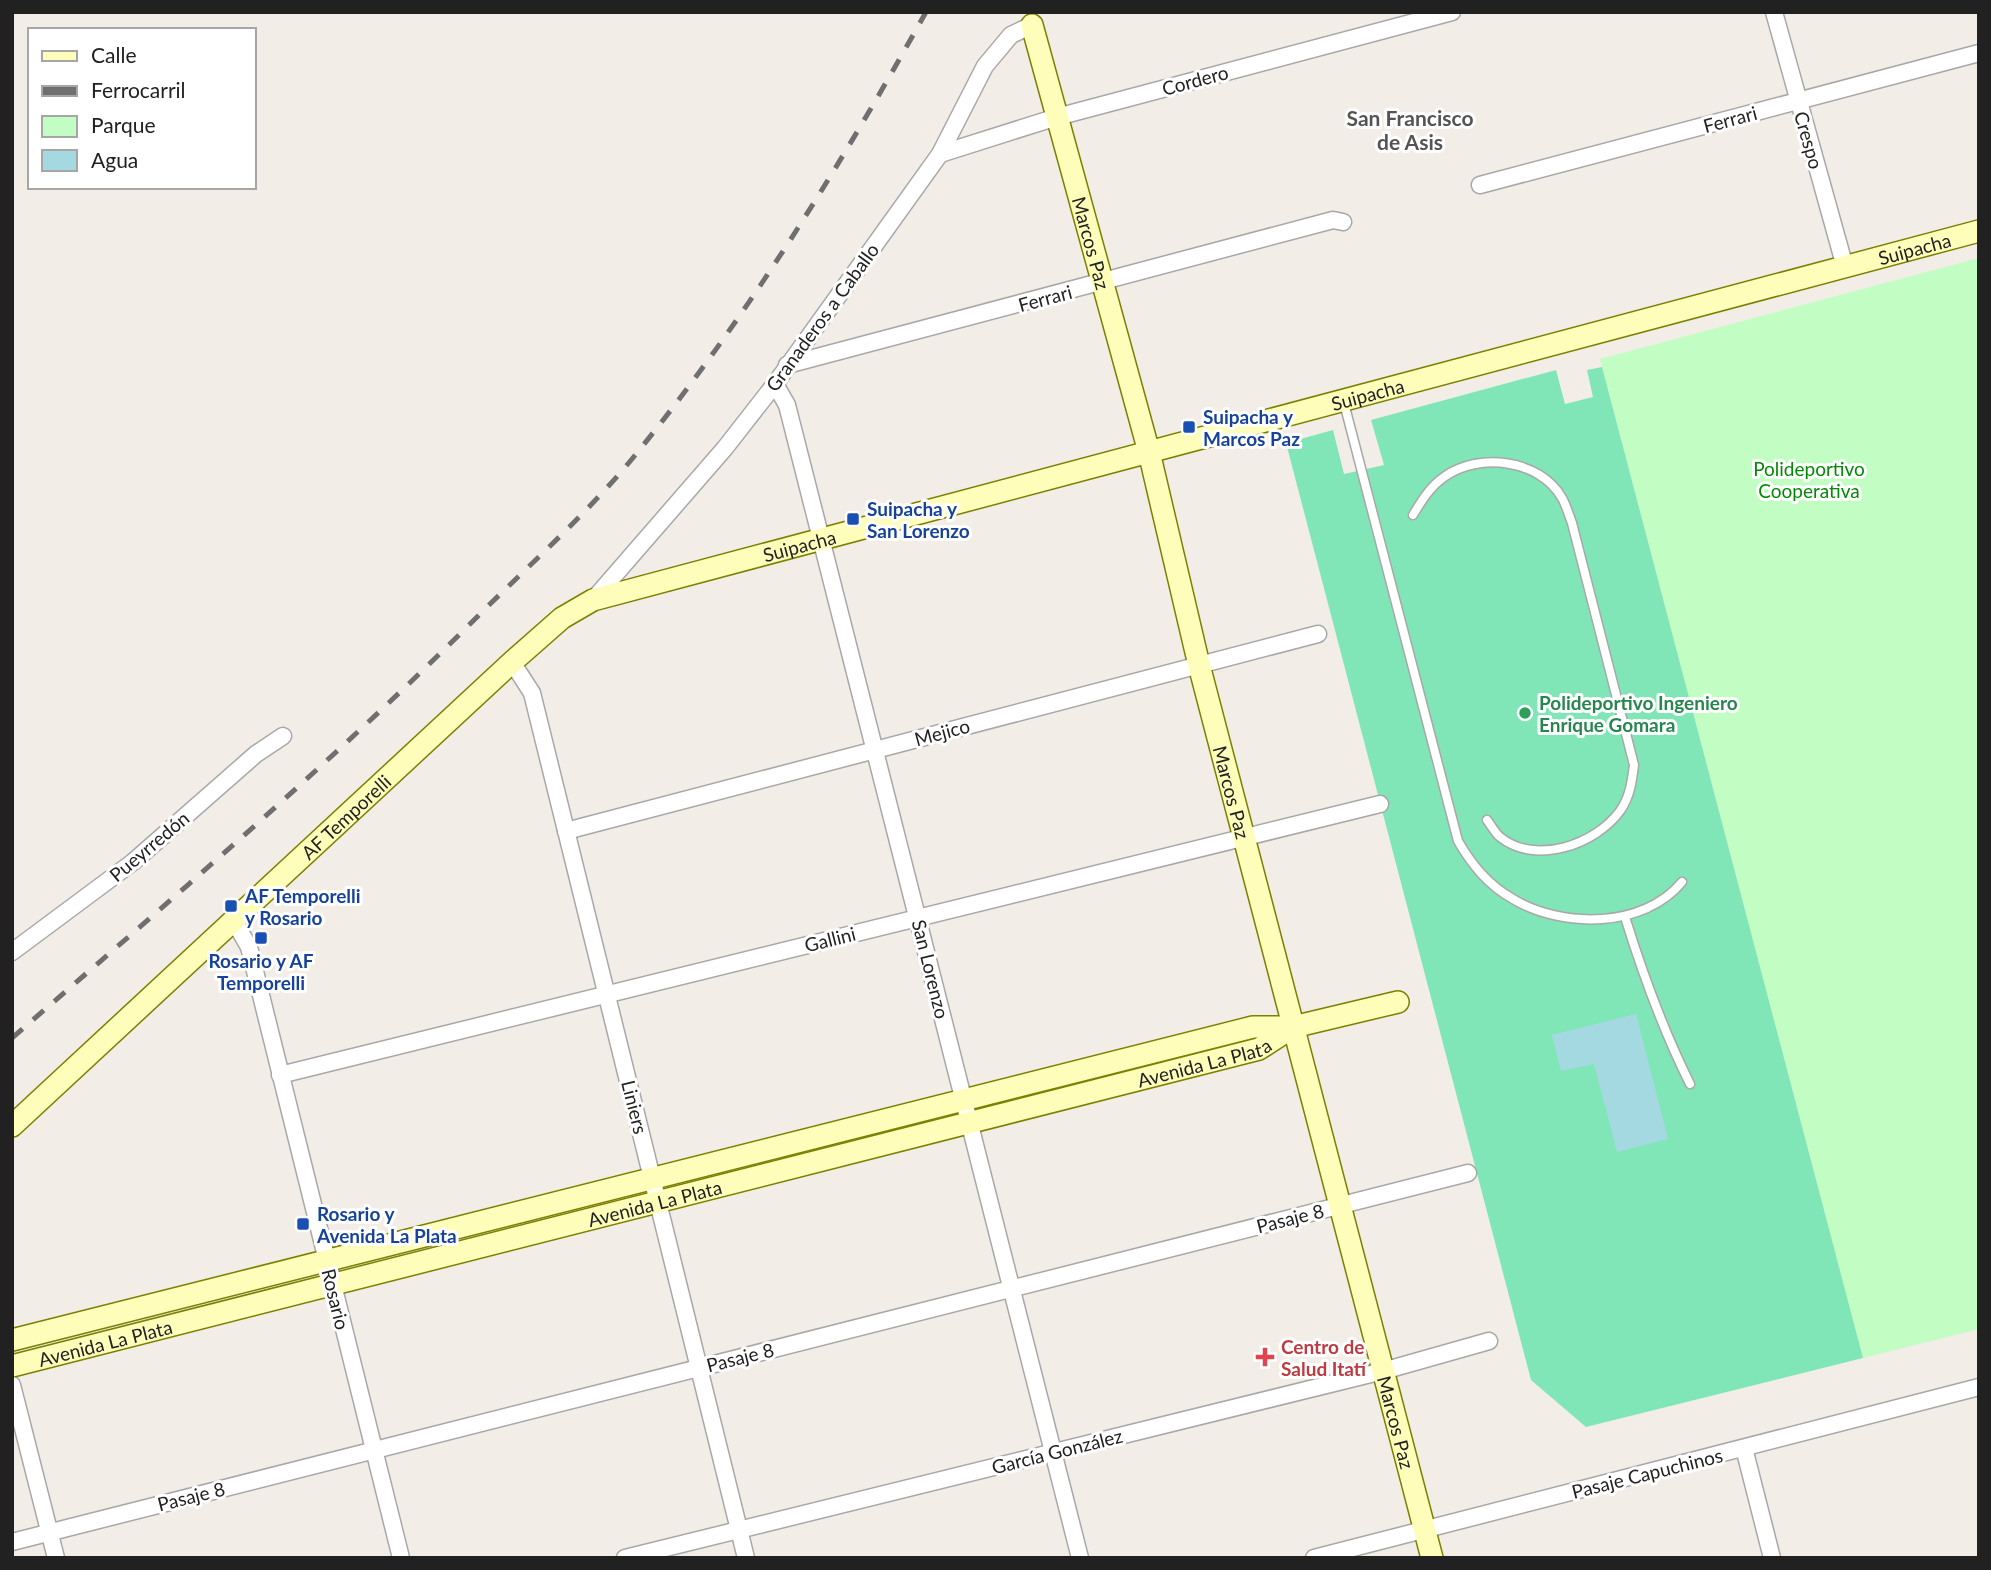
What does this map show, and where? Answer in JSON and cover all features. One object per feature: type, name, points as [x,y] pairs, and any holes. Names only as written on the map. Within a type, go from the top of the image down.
[{"type":"street","name":"Cordero","points":[[940,154],[1057,117],[1419,17],[1452,12]]},
{"type":"street","name":"Crespo","points":[[1774,12],[1845,267]]},
{"type":"street","name":"Marcos Paz","points":[[1032,25],[1149,452],[1199,665],[1432,1558]]},
{"type":"street","name":"Granaderos a Caballo","points":[[593,600],[725,449],[775,384],[940,154],[985,66],[1011,36],[1032,25]]},
{"type":"street","name":"Ferrari","points":[[1480,185],[1979,53]]},
{"type":"street","name":"Ferrari","points":[[787,365],[1334,220],[1343,222]]},
{"type":"street","name":"Suipacha","points":[[593,600],[1979,231]]},
{"type":"street","name":"San Lorenzo","points":[[775,384],[787,405],[1080,1558]]},
{"type":"street","name":"AF Temporelli","points":[[12,1126],[512,662],[562,618],[593,600]]},
{"type":"street","name":"Mejico","points":[[566,831],[1318,634]]},
{"type":"street","name":"Liniers","points":[[512,662],[532,693],[746,1558]]},
{"type":"street","name":"Pueyrredón","points":[[12,952],[133,862],[256,754],[283,736]]},
{"type":"street","name":"Gallini","points":[[281,1075],[1380,804]]},
{"type":"street","name":"Rosario","points":[[234,921],[249,947],[401,1558]]},
{"type":"street","points":[[12,939],[36,933]]},
{"type":"street","name":"Avenida La Plata","points":[[12,1340],[1253,1027],[1293,1027],[1398,1002]]},
{"type":"street","name":"Avenida La Plata","points":[[12,1366],[1259,1049],[1293,1027]]},
{"type":"street","name":"Pasaje 8","points":[[12,1542],[1468,1173]]},
{"type":"street","name":"García González","points":[[625,1558],[1383,1371],[1489,1341]]},
{"type":"street","points":[[12,1385],[56,1558]]},
{"type":"street","name":"Pasaje Capuchinos","points":[[1314,1558],[1979,1387]]},
{"type":"street","points":[[1744,1448],[1772,1558]]},
{"type":"lane","points":[[1344,401],[1458,841],[1485,879],[1514,900],[1576,918],[1625,916],[1669,898],[1682,882]]},
{"type":"lane","points":[[1413,515],[1426,493],[1445,476],[1469,465],[1494,462],[1520,466],[1542,478],[1561,496],[1572,523],[1634,765],[1631,788],[1622,809],[1608,826],[1587,840],[1556,850],[1525,847],[1500,837],[1487,820]]},
{"type":"lane","points":[[1625,916],[1644,980],[1666,1036],[1690,1084]]},
{"type":"green space","name":"Polideportivo Cooperativa","points":[[1979,258],[1979,1329],[1863,1358],[1600,359]]},
{"type":"green space","name":"Polideportivo Ingeniero Enrique Gomara","points":[[1602,367],[1863,1358],[1586,1427],[1531,1380],[1286,443],[1333,430],[1344,474],[1384,465],[1371,420],[1556,370],[1565,404],[1593,397],[1587,370]]},
{"type":"water","points":[[1636,1014],[1668,1139],[1617,1152],[1594,1064],[1561,1071],[1552,1035]]},
{"type":"railway","points":[[12,1038],[253,828],[371,720],[615,479],[674,407],[752,298],[825,186],[926,12]]},
{"type":"place","name":"Suipacha y Marcos Paz","points":[[1189,427]]},
{"type":"place","name":"Suipacha y San Lorenzo","points":[[853,519]]},
{"type":"place","name":"Polideportivo Ingeniero Enrique Gomara","points":[[1525,713]]},
{"type":"place","name":"AF Temporelli y Rosario","points":[[231,906]]},
{"type":"place","name":"Rosario y AF Temporelli","points":[[261,938]]},
{"type":"place","name":"Rosario y Avenida La Plata","points":[[303,1224]]},
{"type":"place","name":"Centro de Salud Itatí","points":[[1265,1357]]},
{"type":"district","name":"San Francisco de Asis","points":[[1410,129]]}]
